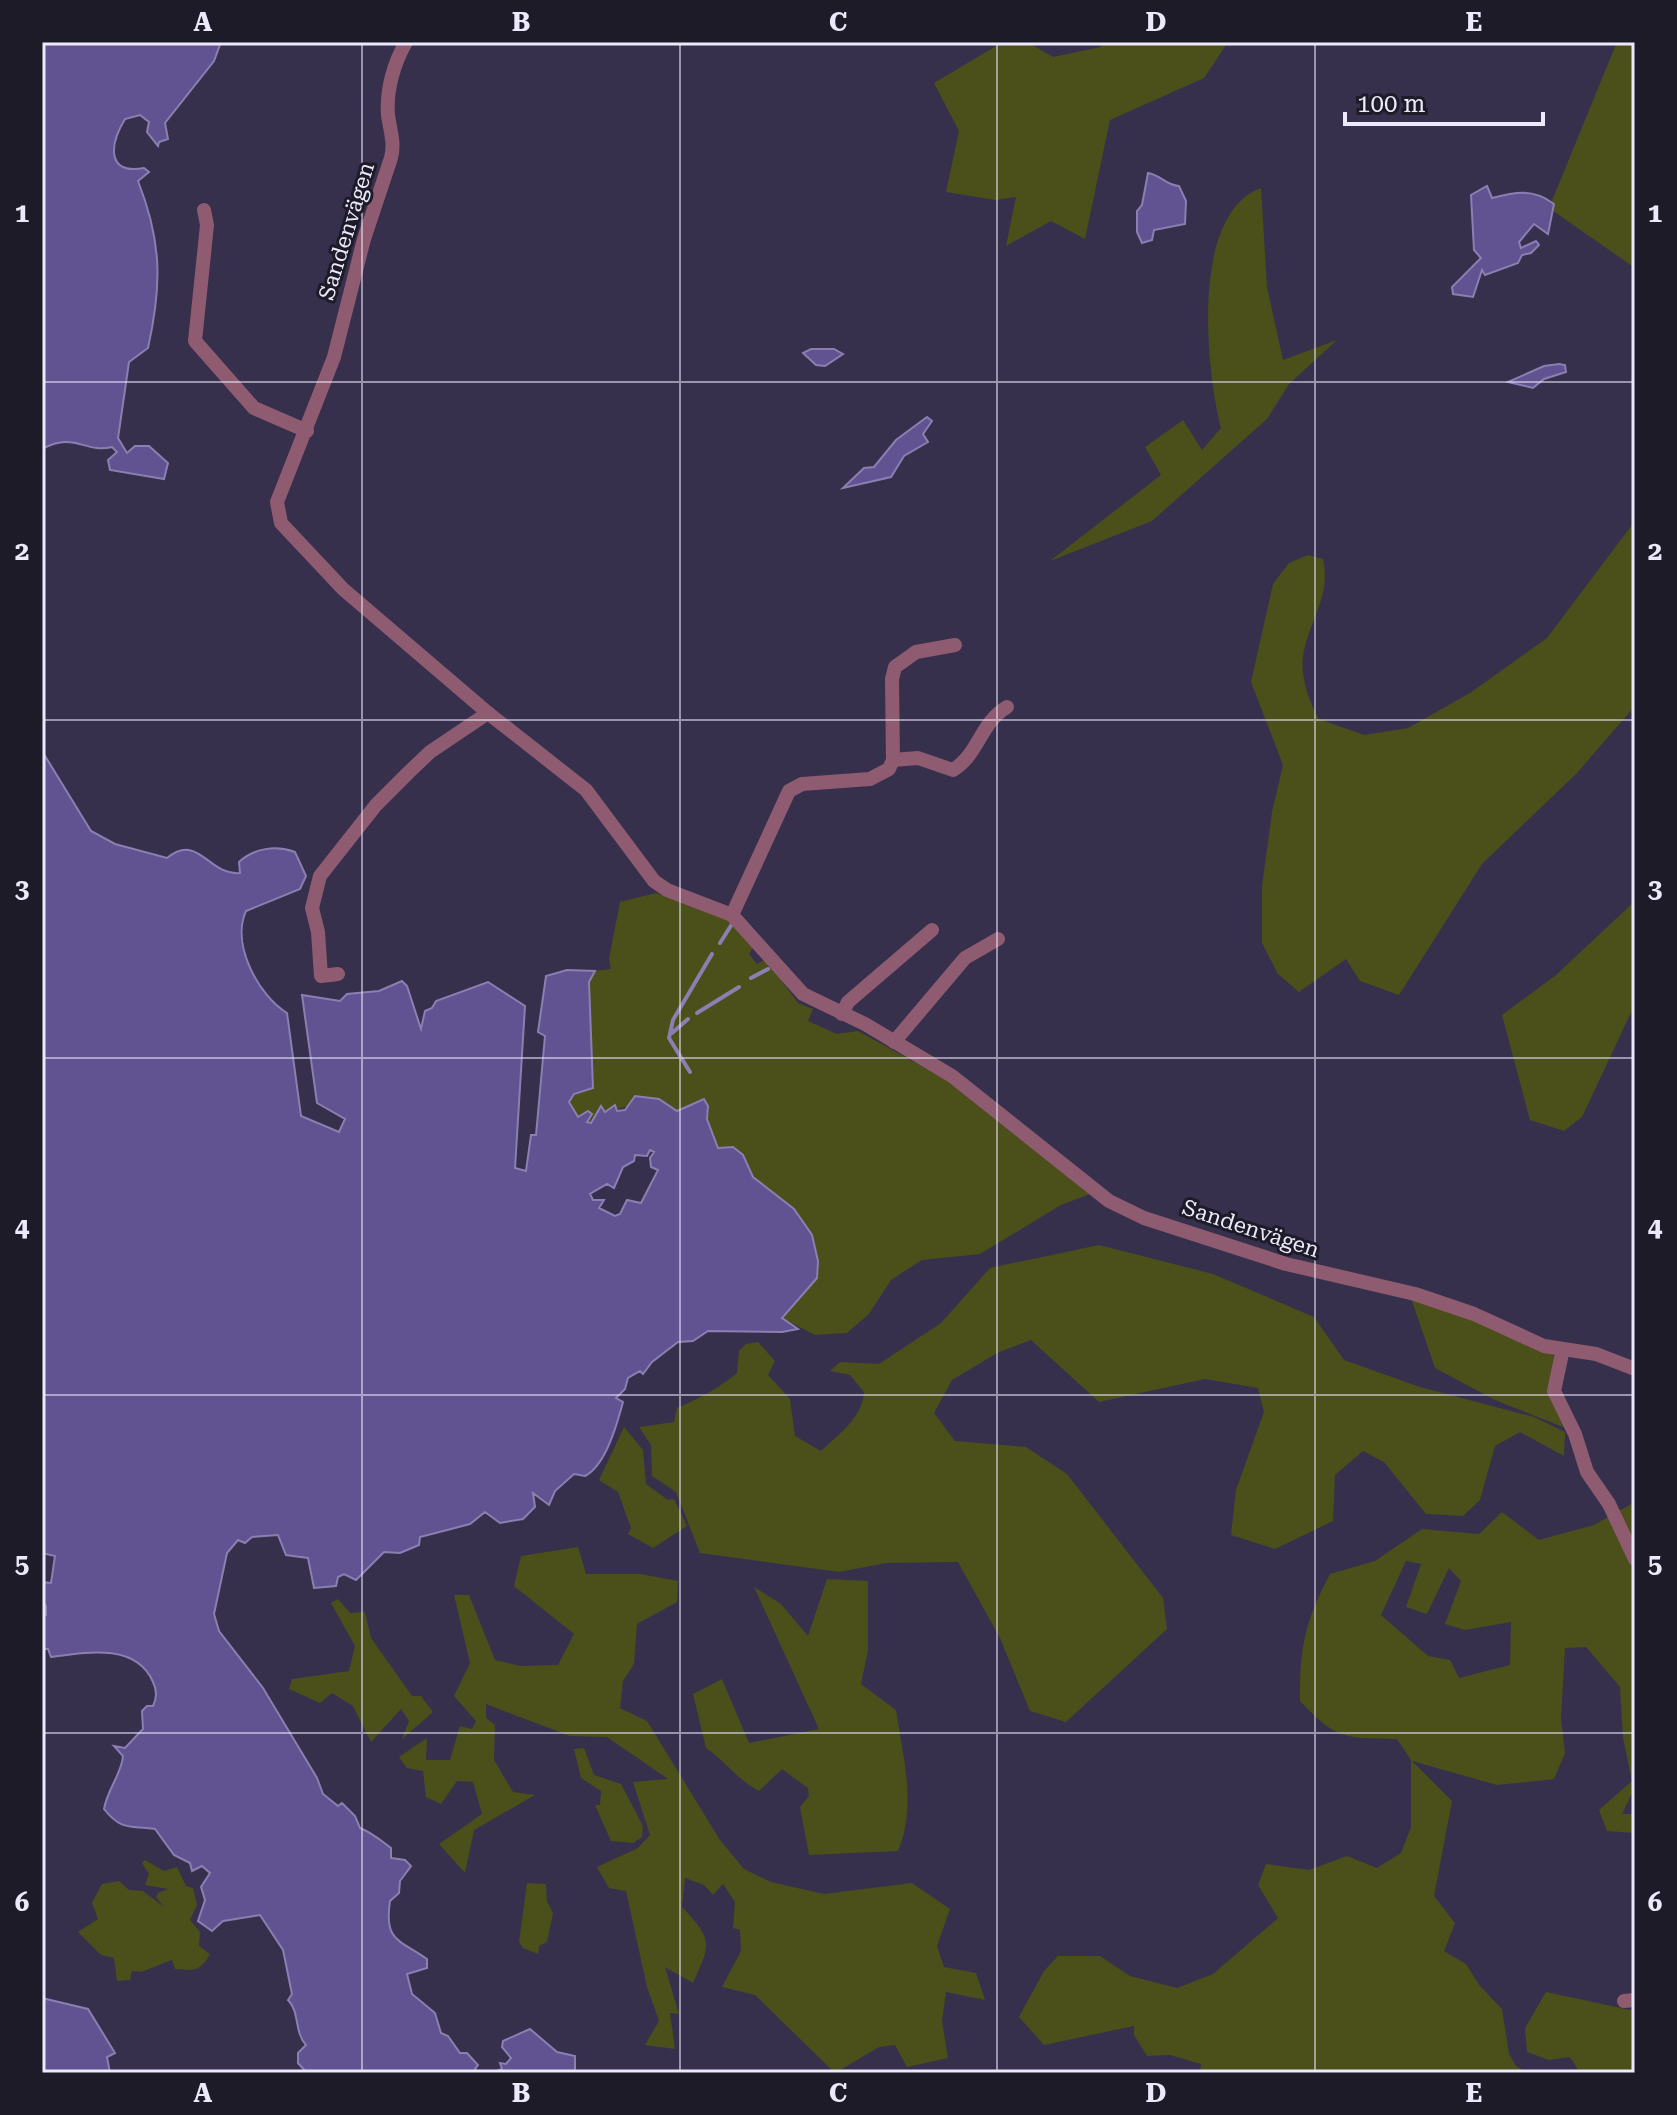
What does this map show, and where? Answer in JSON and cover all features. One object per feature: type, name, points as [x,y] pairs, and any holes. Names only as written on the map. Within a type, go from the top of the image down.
[{"type":"street","name":"Sandenvägen","points":[[406,42],[399,55],[388,99],[394,147],[360,254],[334,357],[277,502],[281,523],[366,610],[488,713],[586,790],[660,886],[732,915],[803,994],[952,1076],[1099,1194],[1144,1218],[1286,1264],[1415,1294],[1474,1314],[1524,1339],[1596,1354],[1635,1369]]},
{"type":"street","points":[[204,210],[207,225],[195,341],[254,408],[307,431]]},
{"type":"street","points":[[732,915],[789,791],[802,784],[878,777],[893,760],[892,679],[895,667],[916,652],[955,645]]},
{"type":"street","points":[[893,760],[918,758],[953,770],[976,745],[991,717],[1007,707]]},
{"type":"street","points":[[338,974],[321,976],[318,932],[312,908],[320,876],[376,805],[408,773],[430,752],[488,713]]},
{"type":"street","points":[[842,1014],[848,1002],[932,930]]},
{"type":"street","points":[[894,1042],[965,958],[998,939]]},
{"type":"street","points":[[1563,1349],[1554,1391],[1575,1434],[1587,1472],[1609,1504],[1635,1559]]},
{"type":"green space","points":[[1003,42],[1027,42],[1053,57],[1101,47],[1102,42],[1228,42],[1204,78],[1110,120],[1085,239],[1051,221],[1006,246],[1016,197],[995,200],[946,192],[959,131],[934,83]]},
{"type":"green space","points":[[1617,42],[1635,42],[1635,268],[1549,208]]},
{"type":"green space","points":[[1261,188],[1267,287],[1283,360],[1337,340],[1289,384],[1267,419],[1152,521],[1050,561],[1161,475],[1145,447],[1183,420],[1202,450],[1221,428],[1208,333],[1213,260],[1223,228],[1238,203]]},
{"type":"green space","points":[[1635,521],[1635,706],[1577,773],[1482,864],[1399,995],[1360,981],[1346,959],[1299,992],[1278,974],[1262,943],[1262,886],[1272,812],[1283,765],[1251,682],[1273,584],[1289,563],[1308,555],[1323,559],[1322,595],[1303,659],[1306,686],[1319,719],[1364,735],[1408,728],[1470,693],[1547,638]]},
{"type":"green space","points":[[656,893],[730,921],[754,946],[749,954],[757,964],[766,959],[798,1003],[813,1009],[808,1021],[837,1034],[858,1031],[945,1079],[1090,1194],[1061,1205],[980,1254],[922,1260],[891,1280],[869,1314],[847,1333],[815,1335],[782,1318],[817,1278],[794,1209],[753,1178],[743,1155],[718,1148],[706,1119],[708,1106],[686,1106],[677,1111],[631,1105],[608,1112],[601,1107],[591,1123],[587,1122],[591,1114],[579,1118],[569,1102],[574,1095],[593,1088],[589,982],[595,971],[611,969],[609,959],[620,902]]},
{"type":"green space","points":[[1635,901],[1635,1004],[1582,1117],[1564,1131],[1530,1120],[1502,1015],[1556,975]]},
{"type":"green space","points":[[1099,1245],[1213,1274],[1314,1317],[1344,1360],[1420,1387],[1534,1417],[1565,1432],[1564,1456],[1520,1432],[1495,1446],[1480,1500],[1463,1516],[1426,1514],[1384,1462],[1363,1451],[1335,1475],[1333,1521],[1275,1549],[1231,1535],[1236,1490],[1264,1412],[1258,1388],[1205,1379],[1099,1402],[1031,1340],[999,1352],[952,1380],[934,1413],[955,1441],[1026,1447],[1067,1474],[1163,1598],[1167,1629],[1066,1722],[1030,1711],[1000,1638],[958,1562],[886,1563],[839,1572],[700,1553],[676,1492],[652,1476],[651,1445],[639,1427],[674,1422],[677,1408],[730,1379],[737,1373],[739,1351],[746,1344],[758,1342],[775,1361],[768,1375],[790,1399],[795,1436],[821,1451],[848,1425],[863,1401],[864,1392],[850,1375],[830,1371],[840,1362],[879,1364],[941,1323],[990,1268]]},
{"type":"green space","points":[[1411,1298],[1439,1306],[1551,1353],[1556,1358],[1550,1393],[1568,1429],[1495,1400],[1435,1368]]},
{"type":"green space","points":[[624,1427],[643,1450],[646,1484],[668,1500],[674,1499],[687,1526],[653,1548],[628,1534],[631,1528],[618,1492],[599,1480]]},
{"type":"green space","points":[[1635,1502],[1635,1787],[1622,1814],[1635,1814],[1635,1833],[1607,1831],[1599,1810],[1632,1781],[1623,1738],[1620,1687],[1586,1647],[1565,1648],[1561,1719],[1565,1753],[1554,1779],[1497,1785],[1412,1761],[1452,1801],[1434,1896],[1455,1923],[1444,1951],[1466,1964],[1480,1986],[1502,2009],[1509,2054],[1516,2066],[1528,2073],[1200,2073],[1201,2064],[1170,2055],[1147,2056],[1134,2035],[1134,2026],[1044,2045],[1019,2017],[1044,1971],[1058,1956],[1100,1956],[1130,1976],[1177,1988],[1213,1974],[1278,1918],[1258,1885],[1266,1864],[1309,1870],[1347,1856],[1377,1868],[1401,1853],[1411,1827],[1411,1760],[1397,1739],[1342,1734],[1323,1723],[1300,1701],[1305,1636],[1314,1607],[1330,1574],[1375,1561],[1422,1529],[1479,1534],[1502,1512],[1539,1540],[1594,1525]],"holes":[[[1406,1561],[1421,1564],[1406,1607],[1427,1614],[1449,1568],[1461,1581],[1445,1624],[1465,1630],[1511,1622],[1510,1665],[1459,1678],[1450,1660],[1428,1656],[1381,1615]]]},
{"type":"green space","points":[[578,1547],[586,1574],[640,1574],[678,1581],[677,1602],[637,1624],[634,1664],[623,1681],[620,1708],[647,1721],[720,1840],[744,1869],[771,1882],[824,1894],[912,1883],[950,1909],[937,1946],[944,1967],[976,1973],[985,2000],[946,1992],[942,2021],[948,2058],[907,2067],[895,2045],[879,2047],[835,2073],[755,1995],[722,1987],[741,1951],[740,1930],[733,1928],[735,1902],[723,1884],[713,1895],[704,1885],[685,1878],[682,1907],[704,1935],[706,1950],[693,1983],[665,1967],[679,2014],[670,2013],[675,2049],[645,2045],[659,2021],[647,1987],[626,1891],[609,1888],[597,1867],[638,1848],[650,1835],[633,1782],[668,1779],[607,1737],[570,1736],[486,1704],[486,1718],[495,1725],[494,1760],[513,1792],[535,1795],[474,1830],[465,1873],[439,1844],[482,1814],[473,1782],[457,1781],[441,1804],[426,1797],[423,1771],[407,1768],[399,1757],[427,1738],[426,1760],[450,1760],[460,1726],[472,1729],[476,1721],[454,1696],[470,1663],[454,1595],[469,1595],[495,1660],[520,1666],[558,1665],[574,1634],[514,1586],[521,1556]]},
{"type":"green space","points":[[827,1579],[868,1581],[868,1650],[861,1684],[896,1710],[908,1799],[904,1834],[898,1851],[809,1855],[800,1807],[809,1796],[808,1788],[782,1769],[759,1791],[706,1748],[693,1694],[722,1679],[749,1743],[819,1729],[754,1587],[781,1604],[808,1636]]},
{"type":"green space","points":[[338,1599],[350,1613],[365,1612],[371,1638],[412,1696],[421,1696],[433,1712],[402,1739],[409,1721],[401,1709],[371,1742],[353,1706],[332,1693],[320,1703],[289,1689],[292,1679],[349,1671],[355,1646],[331,1603]]},
{"type":"green space","points":[[584,1748],[594,1775],[621,1784],[643,1826],[642,1837],[633,1843],[611,1841],[595,1805],[600,1805],[601,1791],[581,1778],[574,1749]]},
{"type":"green space","points":[[145,1860],[164,1871],[177,1867],[186,1886],[193,1888],[197,1905],[190,1920],[200,1932],[199,1946],[210,1954],[196,1969],[175,1969],[172,1960],[141,1972],[132,1971],[130,1980],[117,1981],[114,1958],[101,1955],[78,1932],[98,1919],[92,1903],[102,1884],[119,1881],[129,1890],[143,1891],[164,1907],[156,1897],[168,1889],[145,1885],[149,1874],[142,1863]]},
{"type":"green space","points":[[527,1883],[546,1884],[547,1901],[553,1913],[547,1942],[539,1946],[538,1954],[523,1948],[519,1942]]},
{"type":"green space","points":[[1546,1992],[1630,2010],[1635,2008],[1635,2073],[1580,2073],[1570,2057],[1549,2060],[1527,2052],[1525,2028]]},
{"type":"shaded area","points":[[42,42],[221,42],[214,61],[165,123],[168,139],[159,142],[158,146],[147,132],[149,122],[140,115],[125,119],[114,146],[114,155],[122,167],[144,168],[149,172],[138,181],[152,224],[157,264],[156,304],[148,348],[129,362],[118,438],[127,453],[135,446],[149,446],[168,463],[164,479],[110,470],[108,460],[117,452],[112,447],[94,448],[63,442],[42,449]]},
{"type":"shaded area","points":[[1148,173],[1179,186],[1186,201],[1185,224],[1154,230],[1152,240],[1142,243],[1137,232],[1137,211],[1142,205]]},
{"type":"shaded area","points":[[1487,186],[1492,198],[1531,193],[1554,204],[1548,234],[1534,224],[1519,242],[1521,248],[1536,241],[1539,245],[1531,253],[1522,255],[1518,263],[1485,275],[1482,270],[1473,297],[1453,294],[1452,287],[1481,258],[1474,250],[1471,195]]},
{"type":"shaded area","points":[[811,349],[834,349],[843,354],[825,366],[816,365],[803,353]]},
{"type":"shaded area","points":[[1565,365],[1566,372],[1544,379],[1533,388],[1508,382],[1544,366]]},
{"type":"shaded area","points":[[927,417],[932,421],[923,434],[928,442],[904,456],[891,477],[843,488],[864,468],[874,467],[896,440]]},
{"type":"shaded area","points":[[42,751],[91,831],[115,844],[167,858],[178,851],[196,852],[220,868],[240,873],[239,862],[258,851],[273,848],[295,852],[306,876],[300,889],[246,911],[242,938],[257,982],[287,1013],[301,1116],[339,1132],[345,1119],[317,1103],[302,995],[340,1001],[347,994],[379,991],[402,981],[407,986],[421,1029],[425,1011],[432,1008],[436,1001],[488,982],[525,1006],[515,1168],[526,1171],[531,1135],[536,1135],[545,1036],[538,1032],[546,976],[567,970],[595,971],[589,982],[593,1088],[574,1094],[569,1102],[578,1117],[588,1111],[592,1114],[587,1122],[591,1123],[601,1106],[605,1112],[615,1105],[617,1111],[625,1110],[635,1096],[659,1099],[677,1111],[704,1099],[708,1106],[707,1119],[718,1148],[733,1147],[743,1155],[753,1177],[794,1209],[812,1235],[818,1261],[817,1278],[782,1318],[798,1329],[782,1332],[708,1331],[693,1341],[678,1342],[652,1362],[643,1374],[640,1371],[628,1378],[625,1389],[616,1398],[623,1402],[610,1443],[599,1463],[585,1476],[574,1474],[555,1491],[549,1505],[533,1493],[535,1507],[523,1519],[500,1523],[485,1512],[470,1524],[420,1537],[419,1545],[400,1553],[384,1552],[356,1580],[344,1574],[338,1577],[336,1586],[314,1588],[308,1558],[286,1555],[278,1535],[252,1537],[245,1543],[238,1540],[227,1553],[214,1614],[219,1631],[263,1688],[317,1778],[323,1794],[338,1806],[342,1803],[355,1816],[360,1828],[391,1848],[391,1858],[405,1860],[411,1866],[400,1881],[399,1893],[390,1901],[391,1932],[395,1938],[427,1959],[427,1968],[407,1974],[412,1994],[435,2013],[441,2033],[448,2036],[460,2053],[467,2053],[478,2065],[475,2069],[479,2073],[307,2073],[298,2063],[298,2053],[306,2045],[288,2000],[292,1994],[283,1950],[260,1915],[223,1921],[212,1931],[198,1921],[205,1900],[201,1887],[210,1873],[202,1866],[192,1871],[190,1863],[174,1855],[155,1829],[122,1824],[104,1809],[123,1756],[114,1746],[125,1748],[143,1729],[142,1711],[147,1706],[153,1706],[155,1688],[145,1670],[123,1656],[95,1652],[51,1657],[48,1649],[42,1649],[42,1616],[46,1615],[46,1606],[42,1601],[42,1582],[51,1583],[55,1556],[42,1553]],"holes":[[[650,1150],[654,1152],[650,1158],[651,1167],[658,1170],[641,1203],[627,1200],[620,1214],[615,1216],[599,1208],[604,1200],[593,1200],[590,1194],[607,1184],[614,1188],[623,1167],[634,1161],[635,1155],[647,1156]]]},
{"type":"shaded area","points":[[42,1998],[88,2009],[115,2053],[107,2057],[110,2073],[42,2073]]},
{"type":"shaded area","points":[[530,2029],[557,2052],[575,2056],[575,2073],[491,2073],[502,2069],[500,2063],[506,2064],[511,2058],[502,2047],[503,2041]]},
{"type":"waterway","points":[[720,943],[732,924]]},
{"type":"waterway","points":[[690,1072],[669,1038],[673,1020],[712,954]]},
{"type":"waterway","points":[[751,978],[768,969]]},
{"type":"waterway","points":[[697,1013],[739,987]]},
{"type":"waterway","points":[[672,1033],[688,1019]]}]
